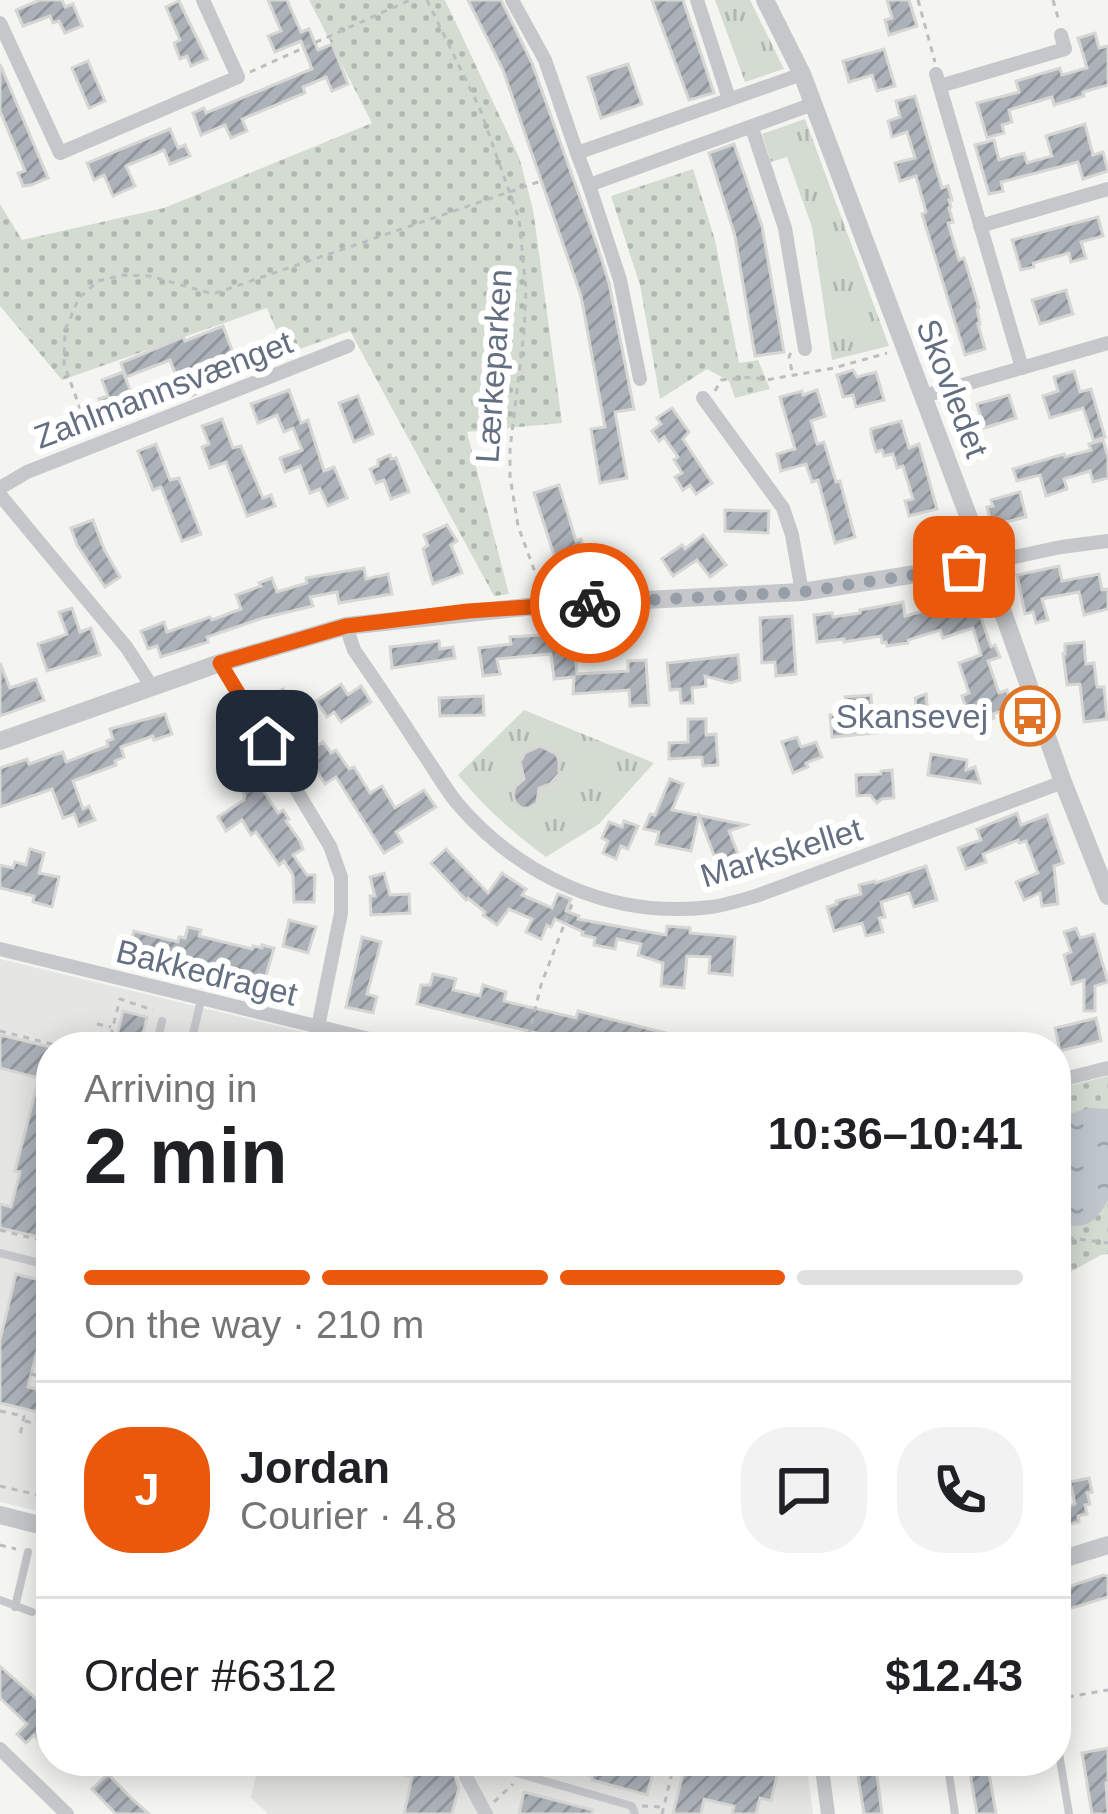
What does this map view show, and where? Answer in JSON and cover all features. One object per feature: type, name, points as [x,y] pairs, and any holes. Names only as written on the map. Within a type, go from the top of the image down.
[{"type":"street","points":[[0,23],[60,153],[238,77],[203,0]]},
{"type":"street","points":[[512,0],[545,60],[589,184],[620,280],[640,379]]},
{"type":"street","points":[[698,0],[730,99]]},
{"type":"street","name":"Skovledet","points":[[765,0],[802,74],[1108,896]]},
{"type":"street","points":[[1022,368],[938,80],[1066,49],[1061,35]]},
{"type":"street","points":[[577,153],[802,74]]},
{"type":"street","points":[[589,184],[813,104]]},
{"type":"street","points":[[752,128],[785,228],[805,349]]},
{"type":"street","points":[[980,226],[1108,189]]},
{"type":"street","points":[[925,396],[1108,344]]},
{"type":"street","name":"Zahlmannsvænget","points":[[0,492],[27,472],[348,347]]},
{"type":"street","points":[[705,401],[783,508],[802,592]]},
{"type":"street","points":[[0,492],[127,648],[152,687]]},
{"type":"street","points":[[0,741],[220,663],[346,626],[546,605],[802,592],[1108,541]]},
{"type":"street","name":"Markskellet","points":[[346,626],[355,650],[456,802],[503,848],[540,874],[577,891],[630,906],[715,907],[756,896],[1063,782]]},
{"type":"street","points":[[220,663],[330,846],[341,877],[341,914],[318,1027]]},
{"type":"street","name":"Bakkedraget","points":[[0,949],[339,1032]]},
{"type":"street","points":[[1071,1077],[1108,1068]]},
{"type":"street","points":[[0,1515],[36,1524]]},
{"type":"street","points":[[1071,1556],[1108,1545]]},
{"type":"street","points":[[0,1749],[68,1814]]},
{"type":"street","points":[[466,1776],[489,1809]]},
{"type":"street","points":[[823,1776],[828,1814]]},
{"type":"lane","points":[[193,1032],[201,998]]},
{"type":"lane","points":[[159,1032],[162,1021]]},
{"type":"lane","points":[[317,1032],[318,1027]]},
{"type":"lane","points":[[0,1270],[2,1254],[36,1262]]},
{"type":"lane","points":[[15,1607],[28,1552]]},
{"type":"lane","points":[[0,1600],[32,1612]]},
{"type":"lane","points":[[528,1776],[633,1810]]},
{"type":"lane","points":[[949,1776],[955,1814]]},
{"type":"lane","points":[[1063,1776],[1069,1814]]},
{"type":"path","points":[[238,77],[410,0]]},
{"type":"path","name":"Lærkeparken","points":[[428,0],[481,109],[511,193],[524,249],[524,332],[510,476],[518,526],[546,605]]},
{"type":"path","points":[[918,0],[938,80]]},
{"type":"path","points":[[1053,0],[1061,35]]},
{"type":"path","points":[[94,446],[64,364],[64,330],[79,298],[98,281],[150,276],[213,294],[541,181]]},
{"type":"path","points":[[705,401],[721,380],[752,376],[766,380],[906,348]]},
{"type":"path","points":[[530,1032],[541,985],[577,891]]},
{"type":"path","points":[[112,1032],[119,999],[153,1010],[162,1021]]},
{"type":"path","points":[[97,1024],[113,1028]]},
{"type":"path","points":[[0,1031],[36,1040]]},
{"type":"path","points":[[0,1230],[36,1240]]},
{"type":"path","points":[[1071,1238],[1108,1243]]},
{"type":"path","points":[[31,1374],[36,1375]]},
{"type":"path","points":[[0,1411],[24,1416],[20,1436]]},
{"type":"path","points":[[23,1420],[36,1423]]},
{"type":"path","points":[[0,1486],[36,1494]]},
{"type":"path","points":[[1071,1696],[1108,1690]]},
{"type":"path","points":[[489,1809],[505,1790],[528,1776]]},
{"type":"path","points":[[662,1814],[671,1776]]},
{"type":"path","points":[[633,1810],[664,1807]]},
{"type":"shaded area","points":[[0,959],[303,1032],[36,1032],[36,1510],[0,1502]]},
{"type":"shaded area","points":[[256,1776],[808,1776],[813,1814],[268,1814],[251,1798]]},
{"type":"green space","points":[[309,0],[445,0],[519,157],[533,209],[562,423],[467,432],[509,594],[494,596],[350,331],[286,354],[267,308],[62,380],[0,306],[0,204],[22,240],[164,208],[372,123]]},
{"type":"green space","points":[[715,0],[750,0],[784,69],[745,82]]},
{"type":"green space","points":[[805,119],[889,346],[832,360],[812,227],[787,157],[771,162],[762,134]]},
{"type":"green space","points":[[693,169],[715,240],[739,363],[758,360],[770,389],[735,398],[729,381],[707,369],[660,399],[640,285],[611,196]]},
{"type":"green space","points":[[524,710],[654,763],[599,824],[546,857],[499,819],[458,775]]},
{"type":"green space","points":[[1108,1076],[1108,1254],[1071,1272],[1071,1085]]},
{"type":"water","points":[[1108,1109],[1108,1200],[1098,1215],[1081,1226],[1071,1225],[1071,1113]]},
{"type":"building","points":[[40,0],[62,0],[65,7],[73,4],[82,26],[65,33],[50,16],[23,26],[16,10]]},
{"type":"building","points":[[268,0],[287,0],[301,32],[309,29],[318,50],[332,44],[348,84],[332,91],[326,77],[303,87],[305,93],[242,119],[247,131],[231,138],[225,125],[201,135],[193,113],[204,108],[206,113],[312,69],[301,41],[275,52],[268,36],[281,31]]},
{"type":"building","points":[[468,0],[501,0],[532,63],[598,248],[634,409],[615,412],[627,478],[600,483],[591,429],[605,427],[581,296],[503,70]]},
{"type":"building","points":[[652,0],[683,0],[714,93],[689,100]]},
{"type":"building","points":[[887,0],[909,0],[917,26],[889,35],[885,20],[892,18]]},
{"type":"building","points":[[179,1],[207,59],[191,66],[187,56],[180,59],[174,43],[180,40],[166,7]]},
{"type":"building","points":[[1095,33],[1099,48],[1108,46],[1108,85],[1054,105],[1052,97],[1009,110],[1012,122],[1002,125],[1004,133],[987,138],[977,103],[1019,92],[1016,81],[1060,68],[1062,75],[1087,68],[1078,38]]},
{"type":"building","points":[[884,49],[895,86],[877,91],[872,75],[849,82],[843,61]]},
{"type":"building","points":[[88,61],[105,101],[89,108],[72,68]]},
{"type":"building","points":[[0,64],[48,178],[31,185],[23,186],[18,173],[25,171],[0,111]]},
{"type":"building","points":[[628,64],[642,104],[601,118],[588,77]]},
{"type":"building","points":[[915,96],[942,188],[948,186],[953,222],[948,223],[979,308],[985,349],[965,355],[922,214],[926,212],[916,176],[900,181],[895,163],[915,158],[907,132],[892,137],[888,121],[900,117],[896,101]]},
{"type":"building","points":[[1085,124],[1093,155],[1103,152],[1108,171],[1083,179],[1078,162],[1001,182],[1003,191],[989,194],[975,145],[994,140],[999,160],[1024,153],[1027,163],[1052,156],[1046,136]]},
{"type":"building","points":[[170,129],[178,148],[185,145],[190,156],[170,164],[164,150],[126,166],[135,186],[113,196],[104,175],[94,180],[87,163]]},
{"type":"building","points":[[734,144],[762,226],[784,352],[755,356],[735,236],[709,153]]},
{"type":"building","points":[[1098,217],[1103,236],[1081,242],[1086,258],[1071,262],[1069,253],[1021,270],[1012,240]]},
{"type":"building","points":[[1066,290],[1073,314],[1040,324],[1032,300]]},
{"type":"building","points":[[223,326],[236,361],[208,372],[213,384],[195,390],[196,394],[185,398],[170,360],[126,377],[121,363]]},
{"type":"building","points":[[853,370],[857,377],[876,372],[884,400],[856,407],[853,395],[843,397],[837,375]]},
{"type":"building","points":[[1074,371],[1080,392],[1091,389],[1105,437],[1094,441],[1083,408],[1050,418],[1043,396],[1058,391],[1054,377]]},
{"type":"building","points":[[123,372],[136,405],[106,416],[99,399],[108,396],[102,380]]},
{"type":"building","points":[[289,390],[301,423],[308,420],[324,471],[334,467],[347,498],[328,506],[320,489],[310,493],[300,466],[285,472],[280,458],[302,450],[293,428],[284,432],[277,415],[258,423],[251,404]]},
{"type":"building","points":[[817,390],[825,416],[811,421],[817,444],[824,442],[836,482],[840,481],[855,537],[835,543],[818,480],[812,482],[806,464],[781,471],[777,454],[795,449],[780,397]]},
{"type":"building","points":[[1009,395],[1016,418],[984,428],[977,404]]},
{"type":"building","points":[[358,396],[373,434],[354,442],[339,403]]},
{"type":"building","points":[[672,408],[689,432],[683,439],[712,483],[696,494],[690,485],[683,490],[675,477],[682,473],[674,460],[678,457],[664,437],[659,441],[652,431],[661,424],[657,418]]},
{"type":"building","points":[[222,419],[233,448],[241,446],[263,498],[271,495],[275,506],[247,516],[226,462],[210,468],[202,447],[209,444],[202,426]]},
{"type":"building","points":[[901,421],[909,448],[919,444],[937,509],[909,516],[905,501],[913,499],[903,466],[897,468],[893,454],[876,452],[871,434],[871,429]]},
{"type":"building","points":[[1103,440],[1108,478],[1093,482],[1090,471],[1064,479],[1067,489],[1046,496],[1040,475],[1017,481],[1013,469],[1091,450],[1089,444]]},
{"type":"building","points":[[156,444],[170,480],[179,478],[201,534],[182,541],[161,487],[153,490],[138,451]]},
{"type":"building","points":[[390,455],[396,458],[409,492],[391,499],[384,480],[376,483],[370,469]]},
{"type":"building","points":[[559,485],[591,571],[562,580],[534,493]]},
{"type":"building","points":[[1020,492],[1026,517],[997,524],[996,518],[990,519],[987,507],[993,506],[991,500]]},
{"type":"building","points":[[725,510],[769,511],[768,533],[725,531]]},
{"type":"building","points":[[93,520],[120,577],[105,587],[71,528]]},
{"type":"building","points":[[447,525],[457,541],[451,545],[462,573],[433,584],[424,535]]},
{"type":"building","points":[[703,535],[726,565],[710,577],[697,560],[673,576],[662,559]]},
{"type":"building","points":[[1059,566],[1062,581],[1099,574],[1102,590],[1108,589],[1108,609],[1084,615],[1079,592],[1042,599],[1048,620],[1036,623],[1033,612],[1025,614],[1017,575]]},
{"type":"building","points":[[364,568],[366,579],[388,574],[392,594],[339,603],[337,592],[310,597],[313,606],[263,618],[161,657],[157,646],[148,649],[141,631],[164,622],[167,632],[241,609],[236,595],[272,578],[277,592],[307,583],[306,578]]},
{"type":"building","points":[[903,602],[905,616],[942,606],[944,614],[976,603],[991,647],[995,645],[1000,657],[988,661],[999,693],[1007,690],[1012,707],[993,714],[994,718],[971,722],[962,696],[969,693],[959,663],[981,655],[973,628],[943,638],[940,630],[887,646],[881,636],[817,642],[814,615],[832,613],[833,617]]},
{"type":"building","points":[[72,608],[80,632],[91,628],[100,655],[47,671],[38,644],[67,634],[59,612]]},
{"type":"building","points":[[792,616],[796,674],[776,676],[775,662],[762,663],[760,618]]},
{"type":"building","points":[[510,637],[565,637],[567,656],[575,655],[577,674],[628,671],[628,661],[646,660],[649,705],[630,706],[629,690],[573,694],[574,677],[554,679],[551,654],[497,659],[500,674],[483,676],[479,648],[511,644]]},
{"type":"building","points":[[439,641],[440,649],[453,647],[455,658],[392,668],[390,647]]},
{"type":"building","points":[[1084,642],[1086,664],[1094,663],[1097,687],[1104,687],[1107,719],[1084,722],[1080,684],[1067,685],[1065,644]]},
{"type":"building","points":[[738,655],[740,680],[731,683],[705,676],[706,686],[692,688],[693,703],[681,703],[680,689],[670,690],[667,663]]},
{"type":"building","points":[[0,663],[10,688],[36,679],[44,700],[0,716]]},
{"type":"building","points":[[341,684],[348,695],[361,686],[371,702],[341,722],[334,712],[327,717],[316,701]]},
{"type":"building","points":[[283,689],[306,725],[292,734],[276,708],[270,712],[263,701]]},
{"type":"building","points":[[926,694],[929,728],[832,737],[830,715],[846,713],[845,697],[871,695],[872,711],[916,707],[915,698]]},
{"type":"building","points":[[483,696],[484,715],[440,716],[439,698]]},
{"type":"building","points":[[165,714],[172,734],[121,747],[124,757],[116,765],[73,781],[83,809],[89,806],[95,820],[79,826],[74,814],[63,818],[52,789],[0,807],[0,768],[63,752],[66,762],[108,746],[107,741],[113,739],[110,729]]},
{"type":"building","points":[[688,719],[706,719],[706,735],[716,734],[718,765],[703,766],[702,757],[669,759],[669,743],[688,742]]},
{"type":"building","points":[[797,737],[801,747],[816,742],[822,757],[793,773],[782,742]]},
{"type":"building","points":[[323,742],[331,753],[336,750],[349,769],[354,767],[370,793],[382,786],[395,808],[424,790],[436,807],[396,832],[402,842],[384,853],[336,777],[325,784],[305,753]]},
{"type":"building","points":[[540,746],[556,754],[559,774],[539,788],[537,803],[521,808],[513,794],[524,779],[520,762],[525,753]]},
{"type":"building","points":[[931,754],[967,760],[966,770],[975,767],[980,783],[928,775]]},
{"type":"building","points":[[248,767],[278,813],[283,810],[300,841],[303,849],[293,855],[307,875],[315,875],[314,902],[294,902],[293,875],[284,861],[279,865],[256,832],[251,835],[242,820],[226,831],[218,817],[244,800],[233,777]]},
{"type":"building","points":[[892,770],[894,798],[877,803],[870,795],[857,796],[856,775]]},
{"type":"building","points":[[670,779],[683,784],[672,810],[746,825],[729,831],[743,867],[722,876],[699,816],[691,851],[656,844],[659,832],[644,829]]},
{"type":"building","points":[[1017,813],[1021,825],[1047,815],[1063,863],[1054,866],[1058,904],[1042,906],[1040,893],[1024,900],[1016,882],[1038,873],[1026,841],[983,854],[986,862],[966,869],[958,848],[981,840],[977,829]]},
{"type":"building","points":[[624,821],[638,826],[628,849],[621,846],[616,859],[603,853],[608,841],[602,838],[609,822],[622,827]]},
{"type":"building","points":[[30,849],[44,853],[39,873],[59,877],[52,907],[33,902],[34,896],[0,888],[0,865],[26,865]]},
{"type":"building","points":[[446,849],[488,893],[502,873],[526,889],[522,895],[552,908],[558,894],[571,899],[566,911],[578,919],[666,935],[667,926],[735,937],[732,975],[709,973],[710,957],[687,956],[684,988],[661,986],[663,963],[638,955],[641,944],[617,939],[615,949],[594,945],[595,938],[555,919],[541,939],[526,932],[532,919],[509,909],[497,925],[431,863]]},
{"type":"building","points":[[926,866],[937,900],[914,907],[909,893],[881,902],[883,932],[866,936],[862,923],[834,931],[827,907],[861,894],[859,885]]},
{"type":"building","points":[[384,873],[390,895],[409,894],[410,913],[371,915],[370,896],[375,896],[370,877]]},
{"type":"building","points":[[289,920],[316,927],[308,953],[283,946]]},
{"type":"building","points":[[188,927],[201,930],[199,936],[252,949],[274,948],[263,986],[245,981],[240,971],[192,960],[191,964],[135,955],[134,931],[178,942],[179,937],[185,938]]},
{"type":"building","points":[[1076,928],[1080,938],[1094,934],[1108,982],[1095,986],[1095,1011],[1084,1011],[1084,980],[1072,984],[1064,955],[1071,952],[1064,932]]},
{"type":"building","points":[[362,937],[381,942],[367,994],[377,997],[373,1013],[346,1007]]},
{"type":"building","points":[[433,974],[456,979],[453,990],[480,996],[483,985],[506,992],[504,1001],[576,1018],[578,1011],[662,1032],[532,1032],[417,1004],[421,985],[430,985]]},
{"type":"building","points":[[123,1011],[147,1017],[144,1032],[118,1032]]},
{"type":"building","points":[[1096,1018],[1101,1041],[1071,1048],[1071,1032],[1056,1032],[1055,1028]]},
{"type":"building","points":[[0,1035],[36,1043],[36,1077],[0,1068]]},
{"type":"building","points":[[36,1090],[36,1236],[0,1228],[0,1204],[11,1207],[20,1172],[15,1171]]},
{"type":"building","points":[[16,1274],[36,1279],[36,1355],[28,1387],[36,1389],[36,1412],[0,1403],[0,1340]]},
{"type":"building","points":[[1089,1478],[1092,1492],[1087,1493],[1087,1514],[1071,1524],[1071,1505],[1075,1504],[1071,1482]]},
{"type":"building","points":[[1108,1576],[1108,1597],[1071,1608],[1071,1586]]},
{"type":"building","points":[[0,1666],[36,1698],[36,1737],[26,1743],[17,1734],[27,1724],[0,1698]]},
{"type":"building","points":[[1108,1748],[1108,1814],[1092,1814],[1082,1753]]},
{"type":"building","points":[[110,1776],[149,1814],[116,1814],[92,1789]]},
{"type":"building","points":[[408,1776],[455,1776],[459,1788],[452,1814],[404,1814],[412,1777]]},
{"type":"building","points":[[592,1776],[652,1776],[647,1795],[592,1780]]},
{"type":"building","points":[[682,1776],[777,1776],[771,1801],[760,1798],[756,1814],[732,1814],[734,1806],[704,1799],[701,1814],[673,1814]]},
{"type":"building","points":[[858,1776],[877,1776],[882,1814],[864,1814]]},
{"type":"building","points":[[971,1776],[990,1776],[996,1814],[977,1814]]},
{"type":"building","points":[[524,1792],[593,1810],[592,1814],[519,1814]]},
{"type":"way so far","points":[[590,603],[802,592],[964,567]]},
{"type":"place","name":"Skansevej","points":[[1030,716]]},
{"type":"route","points":[[267,741],[220,663],[346,626],[590,603]]}]
